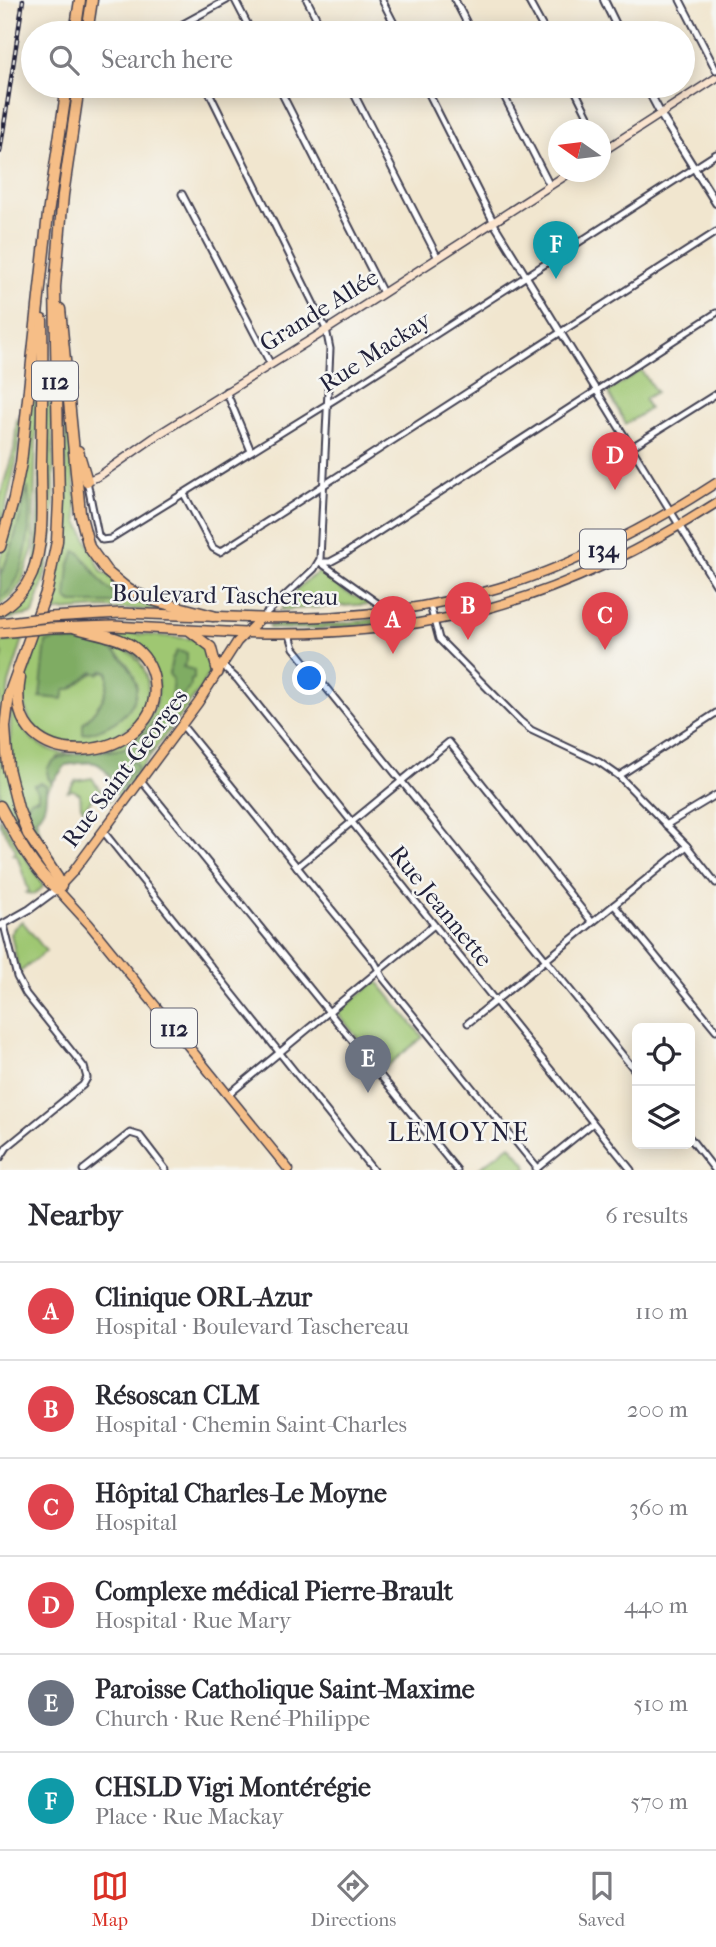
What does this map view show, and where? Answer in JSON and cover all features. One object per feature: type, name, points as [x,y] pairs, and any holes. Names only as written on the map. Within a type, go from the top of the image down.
[{"type":"highway","points":[[77,21],[80,0]]},
{"type":"highway","points":[[89,21],[92,0]]},
{"type":"highway","points":[[0,547],[20,469],[42,288],[48,214],[65,98]]},
{"type":"highway","name":"112","points":[[27,647],[50,580],[58,533],[55,274],[64,184],[77,98]]},
{"type":"highway","points":[[55,274],[82,528],[89,547],[104,569],[120,584],[138,594],[213,616]]},
{"type":"highway","points":[[0,610],[14,600],[25,586],[38,554],[43,386],[42,288]]},
{"type":"highway","points":[[74,445],[79,451],[87,481]]},
{"type":"highway","name":"Boulevard Taschereau","points":[[0,623],[113,613],[261,618]]},
{"type":"highway","name":"Boulevard Taschereau","points":[[0,633],[113,626],[245,633]]},
{"type":"highway","points":[[27,647],[18,695],[22,715],[30,730],[43,742],[63,750],[85,750],[113,743],[131,734],[148,716],[154,697],[152,673],[147,661],[130,645],[76,628]]},
{"type":"highway","points":[[190,631],[211,647],[220,669]]},
{"type":"highway","points":[[27,647],[8,701],[5,732],[8,768],[13,795],[25,828],[57,877],[60,890]]},
{"type":"highway","points":[[0,806],[24,848],[50,884],[60,890]]},
{"type":"main road","points":[[695,91],[716,78]]},
{"type":"main road","points":[[611,146],[685,98]]},
{"type":"main road","name":"Grande Allée","points":[[87,481],[99,476],[226,391],[556,182]]},
{"type":"main road","name":"Boulevard Taschereau","points":[[261,618],[325,618],[390,612],[496,589],[554,570],[606,547],[671,512],[716,483]]},
{"type":"main road","name":"Boulevard Taschereau","points":[[245,633],[290,635],[366,632],[433,622],[490,608],[562,585],[628,555],[716,503]]},
{"type":"main road","name":"Rue Saint-Georges","points":[[60,890],[245,633],[261,618]]},
{"type":"main road","name":"112","points":[[60,890],[289,1170]]},
{"type":"street","points":[[188,21],[227,0]]},
{"type":"street","points":[[235,0],[246,21]]},
{"type":"street","points":[[307,0],[318,21]]},
{"type":"street","points":[[382,0],[393,21]]},
{"type":"street","points":[[455,0],[466,21]]},
{"type":"street","points":[[528,0],[539,21]]},
{"type":"street","points":[[604,0],[614,21]]},
{"type":"street","points":[[680,0],[691,21]]},
{"type":"street","points":[[695,29],[716,70]]},
{"type":"street","points":[[212,98],[326,329],[330,349],[319,562],[261,618]]},
{"type":"street","points":[[284,98],[383,293]]},
{"type":"street","points":[[356,98],[438,258]]},
{"type":"street","points":[[431,98],[493,222],[716,585]]},
{"type":"street","points":[[505,98],[550,186]]},
{"type":"street","points":[[579,98],[590,119]]},
{"type":"street","points":[[653,98],[716,203]]},
{"type":"street","name":"Rue Mackay","points":[[87,481],[98,535],[102,540],[110,539],[328,403],[716,154]]},
{"type":"street","points":[[182,194],[270,363]]},
{"type":"street","points":[[184,494],[213,548],[220,552],[716,232]]},
{"type":"street","points":[[319,562],[336,559],[716,313]]},
{"type":"street","points":[[226,391],[251,451]]},
{"type":"street","points":[[630,448],[716,394]]},
{"type":"street","points":[[319,562],[390,612]]},
{"type":"street","points":[[430,605],[439,639],[520,722],[598,762],[618,776],[687,846],[716,883]]},
{"type":"street","points":[[290,635],[294,648],[632,1067]]},
{"type":"street","name":"Rue Jeannette","points":[[220,669],[230,671],[631,1170]]},
{"type":"street","points":[[618,776],[716,713]]},
{"type":"street","points":[[181,725],[536,1169],[593,1123]]},
{"type":"street","points":[[297,867],[449,742],[592,922]]},
{"type":"street","points":[[141,779],[457,1170]]},
{"type":"street","points":[[666,825],[716,795]]},
{"type":"street","points":[[103,831],[373,1170]]},
{"type":"street","points":[[468,1023],[687,846]]},
{"type":"street","name":"Rue Saint-Georges","points":[[1,926],[60,890]]},
{"type":"street","points":[[614,905],[716,1030]]},
{"type":"street","points":[[228,1095],[434,925]]},
{"type":"street","points":[[0,1158],[7,1147],[83,1086],[87,1077],[84,1067],[20,984],[1,926]]},
{"type":"street","points":[[84,1170],[134,1132],[166,1170]]},
{"type":"street","points":[[695,1144],[715,1170]]},
{"type":"green space","points":[[61,345],[78,521],[102,572],[178,611],[100,608],[48,612],[62,546],[65,513]],"holes":[[[80,553],[105,586],[125,601],[72,603],[66,598]]]},
{"type":"green space","points":[[641,370],[656,392],[644,399],[649,409],[626,424],[608,392]]},
{"type":"green space","points":[[34,372],[38,372],[33,548],[22,581],[12,596],[0,605],[0,599],[29,529],[28,489],[12,547],[0,577],[0,559],[17,500]]},
{"type":"green space","points":[[46,379],[50,379],[54,484],[50,555],[33,614],[0,620],[0,615],[8,610],[34,578]]},
{"type":"green space","points":[[17,418],[21,423],[16,463],[0,530],[0,497],[14,449]]},
{"type":"green space","points":[[28,487],[29,531],[23,564],[10,591],[0,599],[0,577],[12,547]]},
{"type":"green space","points":[[75,551],[80,553],[105,586],[125,601],[72,603],[66,598],[69,566]]},
{"type":"green space","points":[[324,571],[344,591],[373,604],[281,610],[299,587]]},
{"type":"green space","points":[[417,614],[417,618],[362,625],[306,629],[269,628],[269,625],[337,624]]},
{"type":"green space","points":[[112,634],[194,639],[207,646],[213,664],[201,688],[119,797],[114,791],[118,787],[122,791],[125,789],[123,784],[132,760],[148,752],[152,746],[148,741],[157,728],[173,725],[175,721],[172,712],[162,715],[127,746],[119,750],[106,749],[130,738],[148,721],[157,699],[158,686],[156,672]]},
{"type":"green space","points":[[52,636],[99,640],[114,644],[138,659],[145,672],[148,693],[144,709],[135,722],[119,734],[89,743],[73,744],[44,735],[33,725],[25,702],[28,674],[39,638]],"holes":[[[108,647],[123,660],[136,681],[137,688],[83,724],[105,694],[108,672],[98,672],[71,689],[65,689]]]},
{"type":"green space","points":[[23,639],[9,684],[2,731],[30,846],[0,798],[0,664],[3,654],[0,653],[0,642]]},
{"type":"green space","points":[[57,640],[100,645],[112,650],[125,661],[134,677],[136,689],[134,700],[120,718],[96,731],[83,734],[83,724],[98,707],[107,688],[108,672],[104,670],[99,674],[93,672],[71,689],[65,689],[63,699],[40,697],[46,642]]},
{"type":"green space","points":[[177,651],[187,653],[187,661],[183,667],[194,670],[194,679],[180,702],[171,697],[173,679],[169,674]]},
{"type":"green space","points":[[12,699],[23,728],[34,741],[57,752],[74,754],[58,757],[48,778],[52,783],[47,791],[45,788],[38,798],[30,800],[27,806],[36,837],[25,815],[14,776],[10,739]]},
{"type":"green space","points":[[172,712],[175,721],[172,725],[168,725],[163,732],[157,728],[148,741],[153,749],[141,758],[132,760],[131,762],[137,764],[137,769],[127,776],[127,781],[123,784],[125,789],[122,791],[103,768],[87,762],[66,765],[52,783],[47,773],[49,766],[56,760],[79,753],[127,748],[132,739],[142,735],[158,717]]},
{"type":"green space","points":[[92,778],[104,796],[109,794],[112,798],[107,802],[95,794],[84,810],[80,794],[73,790],[68,791],[75,781]]},
{"type":"green space","points":[[34,785],[46,785],[46,798],[42,812],[36,818],[43,845],[54,860],[51,863],[32,825],[27,806],[30,800],[38,798]]},
{"type":"green space","points":[[0,818],[41,881],[43,887],[35,894],[25,893],[29,892],[17,855],[12,854],[16,851],[0,824]]},
{"type":"green space","points":[[22,921],[46,951],[19,973],[11,934]]},
{"type":"green space","points":[[377,981],[423,1037],[383,1069],[337,1013]]},
{"type":"green space","points":[[510,1145],[526,1164],[527,1170],[477,1170]]},
{"type":"railway","points":[[0,152],[23,0]]},
{"type":"place","name":"CHSLD Vigi Montérégie","points":[[556,279]]},
{"type":"place","name":"Complexe médical Pierre-Brault","points":[[615,490]]},
{"type":"place","name":"Résoscan CLM","points":[[468,640]]},
{"type":"place","name":"Hôpital Charles-Le Moyne","points":[[605,650]]},
{"type":"place","name":"Clinique ORL-Azur","points":[[393,654]]},
{"type":"place","name":"Paroisse Catholique Saint-Maxime","points":[[368,1093]]},
{"type":"district","name":"LEMOYNE","points":[[459,1132]]}]
